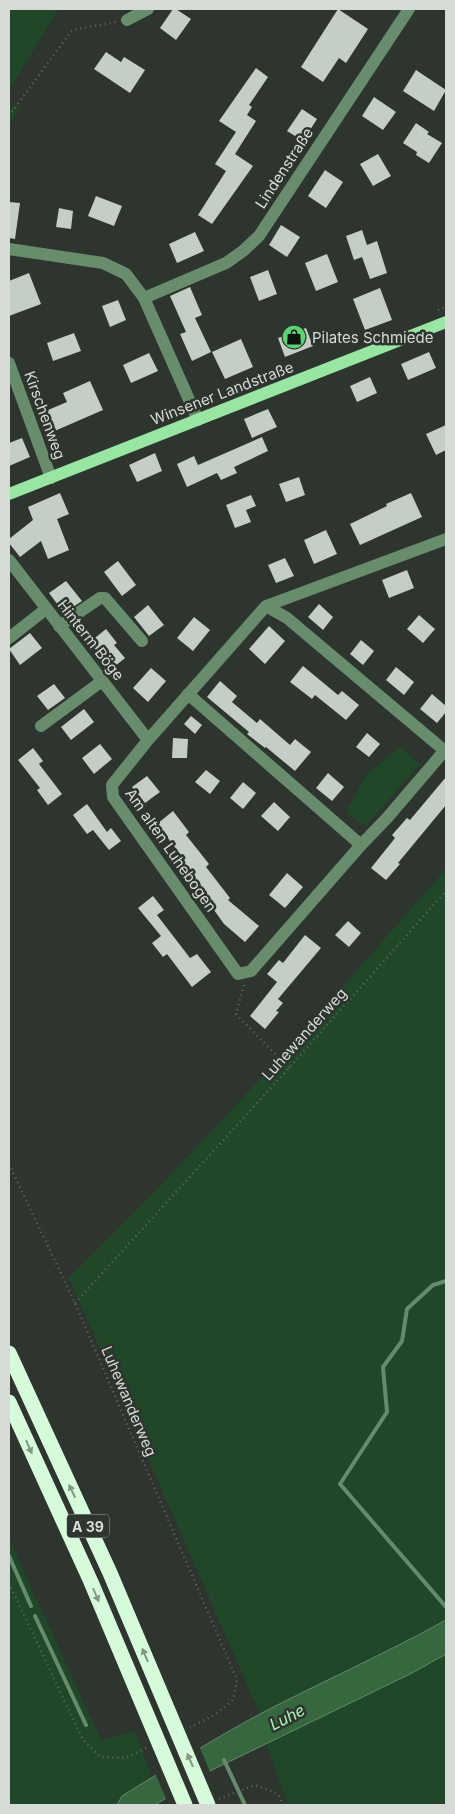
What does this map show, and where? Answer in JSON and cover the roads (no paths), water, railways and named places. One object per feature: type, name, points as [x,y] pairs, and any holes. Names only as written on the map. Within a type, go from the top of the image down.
[{"type":"highway","name":"A 39","points":[[9,1353],[110,1573],[210,1804]]},
{"type":"highway","name":"A 39","points":[[9,1402],[91,1582],[185,1805]]},
{"type":"main road","name":"Winsener Landstraße","points":[[9,494],[446,322]]},
{"type":"street","points":[[127,20],[148,9]]},
{"type":"street","name":"Lindenstraße","points":[[144,298],[226,263],[259,236],[409,9]]},
{"type":"street","points":[[9,249],[103,262],[126,274],[144,298],[198,420]]},
{"type":"street","name":"Kirschenweg","points":[[9,363],[51,478]]},
{"type":"street","name":"Am alten Luhebogen","points":[[361,845],[251,970],[238,974],[112,797],[112,785],[148,740],[266,606],[446,540]]},
{"type":"street","name":"Hinterm Böge","points":[[9,560],[148,740]]},
{"type":"street","points":[[59,626],[100,598],[105,598],[142,641]]},
{"type":"street","points":[[188,694],[361,845],[387,818],[445,750],[287,618],[266,606]]},
{"type":"street","points":[[9,638],[46,609]]},
{"type":"street","points":[[41,726],[102,681]]},
{"type":"water","name":"Luhe","points":[[446,1620],[446,1654],[412,1673],[212,1770],[155,1805],[117,1805],[122,1796],[242,1724]]},
{"type":"waterway","points":[[446,1281],[433,1285],[407,1309],[402,1341],[383,1367],[387,1412],[340,1484],[446,1607]]},
{"type":"waterway","points":[[9,1556],[31,1606]]},
{"type":"waterway","points":[[35,1616],[86,1725]]},
{"type":"waterway","points":[[224,1760],[245,1805]]},
{"type":"place","name":"Pilates Schmiede","points":[[294,337]]}]
